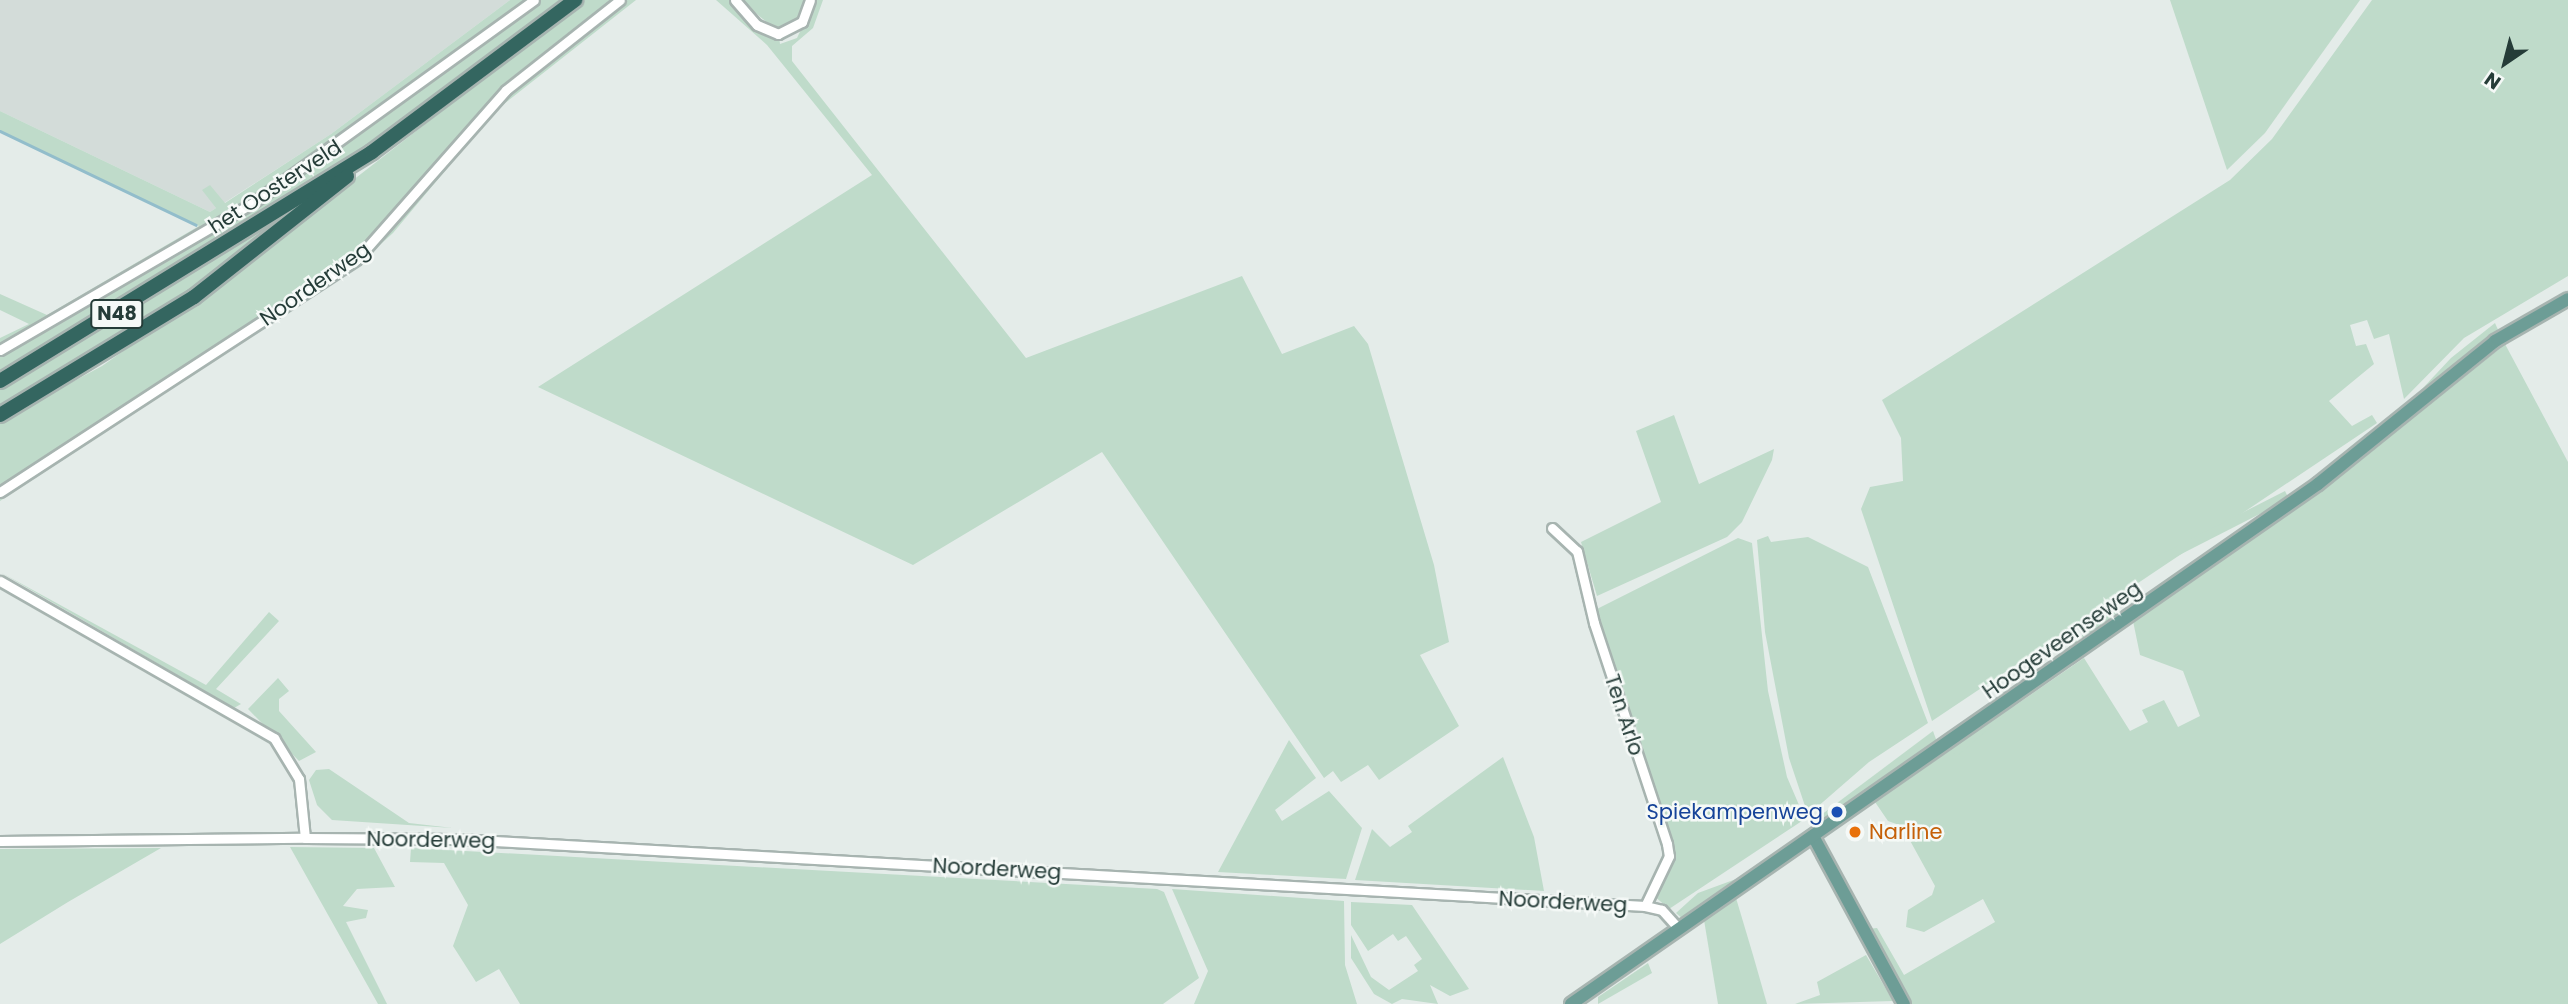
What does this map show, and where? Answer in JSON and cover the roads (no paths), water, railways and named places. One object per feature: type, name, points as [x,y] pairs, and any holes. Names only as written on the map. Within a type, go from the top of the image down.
[{"type":"highway","name":"N48","points":[[0,415],[194,297],[372,152],[575,0]]},
{"type":"highway","name":"N48","points":[[0,381],[372,152]]},
{"type":"main road","name":"Hoogeveenseweg","points":[[1571,1004],[2318,484],[2495,341],[2568,299]]},
{"type":"main road","points":[[1813,836],[1904,1004]]},
{"type":"street","name":"het Oosterveld","points":[[0,350],[254,202],[534,0]]},
{"type":"street","name":"Noorderweg","points":[[0,492],[357,259],[506,90],[620,0]]},
{"type":"street","points":[[734,0],[757,25],[778,34],[802,22],[810,0]]},
{"type":"street","name":"Ten Arlo","points":[[1552,528],[1577,551],[1594,623],[1667,844],[1669,856],[1644,906]]},
{"type":"street","points":[[0,581],[274,738],[299,779],[305,838]]},
{"type":"street","name":"Noorderweg","points":[[0,841],[458,839],[1644,906],[1661,910],[1679,929]]},
{"type":"waterway","points":[[0,131],[196,225]]},
{"type":"place","name":"Spiekampenweg","points":[[1837,812]]},
{"type":"place","name":"Narline","points":[[1855,832]]}]
